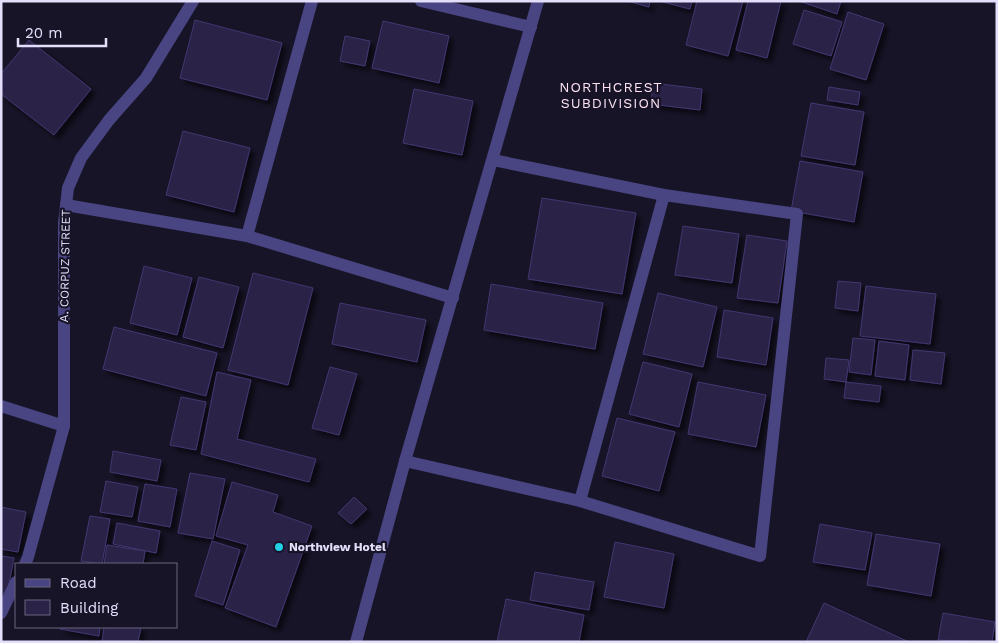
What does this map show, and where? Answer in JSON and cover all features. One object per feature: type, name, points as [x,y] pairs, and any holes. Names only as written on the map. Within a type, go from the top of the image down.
[{"type":"street","name":"A. CORPUZ STREET","points":[[25,563],[64,426],[64,223],[68,188],[81,158],[109,120],[146,78],[193,1]]},
{"type":"street","points":[[247,236],[312,1]]},
{"type":"street","points":[[421,1],[531,27]]},
{"type":"street","points":[[356,642],[405,461],[538,1]]},
{"type":"street","points":[[405,461],[580,501],[760,556],[797,214],[664,195],[492,160]]},
{"type":"street","points":[[580,501],[664,195]]},
{"type":"street","points":[[66,205],[247,236],[453,298]]},
{"type":"street","points":[[1,406],[64,426]]},
{"type":"street","points":[[1,613],[15,584]]},
{"type":"building","points":[[627,1],[650,1],[649,7]]},
{"type":"building","points":[[659,1],[692,1],[690,9]]},
{"type":"building","points":[[697,1],[743,1],[728,56],[686,45]]},
{"type":"building","points":[[748,1],[781,1],[767,58],[736,50]]},
{"type":"building","points":[[799,1],[841,1],[837,14]]},
{"type":"building","points":[[804,10],[842,22],[831,56],[793,44]]},
{"type":"building","points":[[848,12],[884,24],[866,80],[830,69]]},
{"type":"building","points":[[195,20],[282,43],[267,100],[180,78]]},
{"type":"building","points":[[383,21],[449,36],[439,83],[372,68]]},
{"type":"building","points":[[345,36],[370,41],[365,66],[340,61]]},
{"type":"building","points":[[29,40],[91,89],[54,135],[1,94],[1,74]]},
{"type":"building","points":[[653,83],[702,89],[700,110],[651,104]]},
{"type":"building","points":[[829,87],[860,92],[858,105],[827,100]]},
{"type":"building","points":[[414,89],[473,101],[462,155],[403,143]]},
{"type":"building","points":[[811,103],[864,112],[855,165],[801,156]]},
{"type":"building","points":[[183,131],[250,148],[234,212],[166,195]]},
{"type":"building","points":[[800,161],[863,172],[854,222],[791,211]]},
{"type":"building","points":[[542,198],[636,213],[622,294],[528,279]]},
{"type":"building","points":[[683,226],[739,234],[732,283],[675,275]]},
{"type":"building","points":[[747,235],[787,241],[778,303],[737,298]]},
{"type":"building","points":[[144,266],[192,278],[177,335],[130,323]]},
{"type":"building","points":[[253,273],[313,288],[288,385],[228,370]]},
{"type":"building","points":[[199,277],[239,287],[223,348],[183,337]]},
{"type":"building","points":[[838,281],[861,283],[858,311],[835,308]]},
{"type":"building","points":[[491,284],[603,303],[595,349],[484,330]]},
{"type":"building","points":[[866,286],[936,294],[930,344],[860,336]]},
{"type":"building","points":[[658,293],[717,307],[703,367],[643,354]]},
{"type":"building","points":[[340,303],[426,320],[417,362],[332,344]]},
{"type":"building","points":[[724,310],[773,318],[766,365],[717,357]]},
{"type":"building","points":[[114,327],[217,353],[206,396],[103,369]]},
{"type":"building","points":[[853,338],[875,340],[871,375],[849,372]]},
{"type":"building","points":[[879,341],[909,345],[905,380],[875,376]]},
{"type":"building","points":[[913,350],[945,353],[941,384],[910,380]]},
{"type":"building","points":[[826,358],[849,360],[846,382],[824,379]]},
{"type":"building","points":[[643,362],[692,374],[679,427],[629,414]]},
{"type":"building","points":[[330,367],[357,374],[339,435],[312,428]]},
{"type":"building","points":[[217,372],[251,380],[237,439],[316,459],[309,482],[201,454]]},
{"type":"building","points":[[698,382],[766,395],[756,447],[688,434]]},
{"type":"building","points":[[846,382],[881,386],[879,402],[844,398]]},
{"type":"building","points":[[181,397],[206,402],[196,450],[170,445]]},
{"type":"building","points":[[617,418],[675,432],[659,491],[602,476]]},
{"type":"building","points":[[113,451],[161,460],[157,481],[110,472]]},
{"type":"building","points":[[190,473],[225,479],[213,539],[178,533]]},
{"type":"building","points":[[106,481],[138,487],[132,517],[100,512]]},
{"type":"building","points":[[232,482],[278,495],[273,512],[312,526],[276,627],[225,608],[248,545],[216,536]]},
{"type":"building","points":[[145,484],[177,489],[170,527],[138,521]]},
{"type":"building","points":[[354,497],[367,509],[351,524],[338,513]]},
{"type":"building","points":[[1,507],[26,512],[18,552],[1,549]]},
{"type":"building","points":[[90,516],[110,519],[102,563],[81,561]]},
{"type":"building","points":[[117,523],[160,531],[156,553],[113,544]]},
{"type":"building","points":[[820,524],[872,533],[865,570],[813,562]]},
{"type":"building","points":[[876,534],[940,544],[931,596],[867,585]]},
{"type":"building","points":[[212,541],[240,550],[223,605],[195,596]]},
{"type":"building","points":[[615,542],[674,554],[664,608],[604,597]]},
{"type":"building","points":[[107,545],[145,551],[143,563],[104,563]]},
{"type":"building","points":[[1,556],[14,558],[6,599],[1,598]]},
{"type":"building","points":[[535,572],[594,582],[589,610],[530,600]]},
{"type":"building","points":[[506,599],[584,615],[579,642],[497,642]]},
{"type":"building","points":[[824,603],[909,642],[806,642]]},
{"type":"building","points":[[943,613],[995,622],[992,642],[938,640]]},
{"type":"building","points":[[60,628],[100,628],[99,636]]},
{"type":"building","points":[[104,628],[141,628],[138,642],[102,642]]},
{"type":"place","name":"Northview Hotel","points":[[279,547]]},
{"type":"district","name":"NORTHCREST SUBDIVISION","points":[[611,95]]}]
